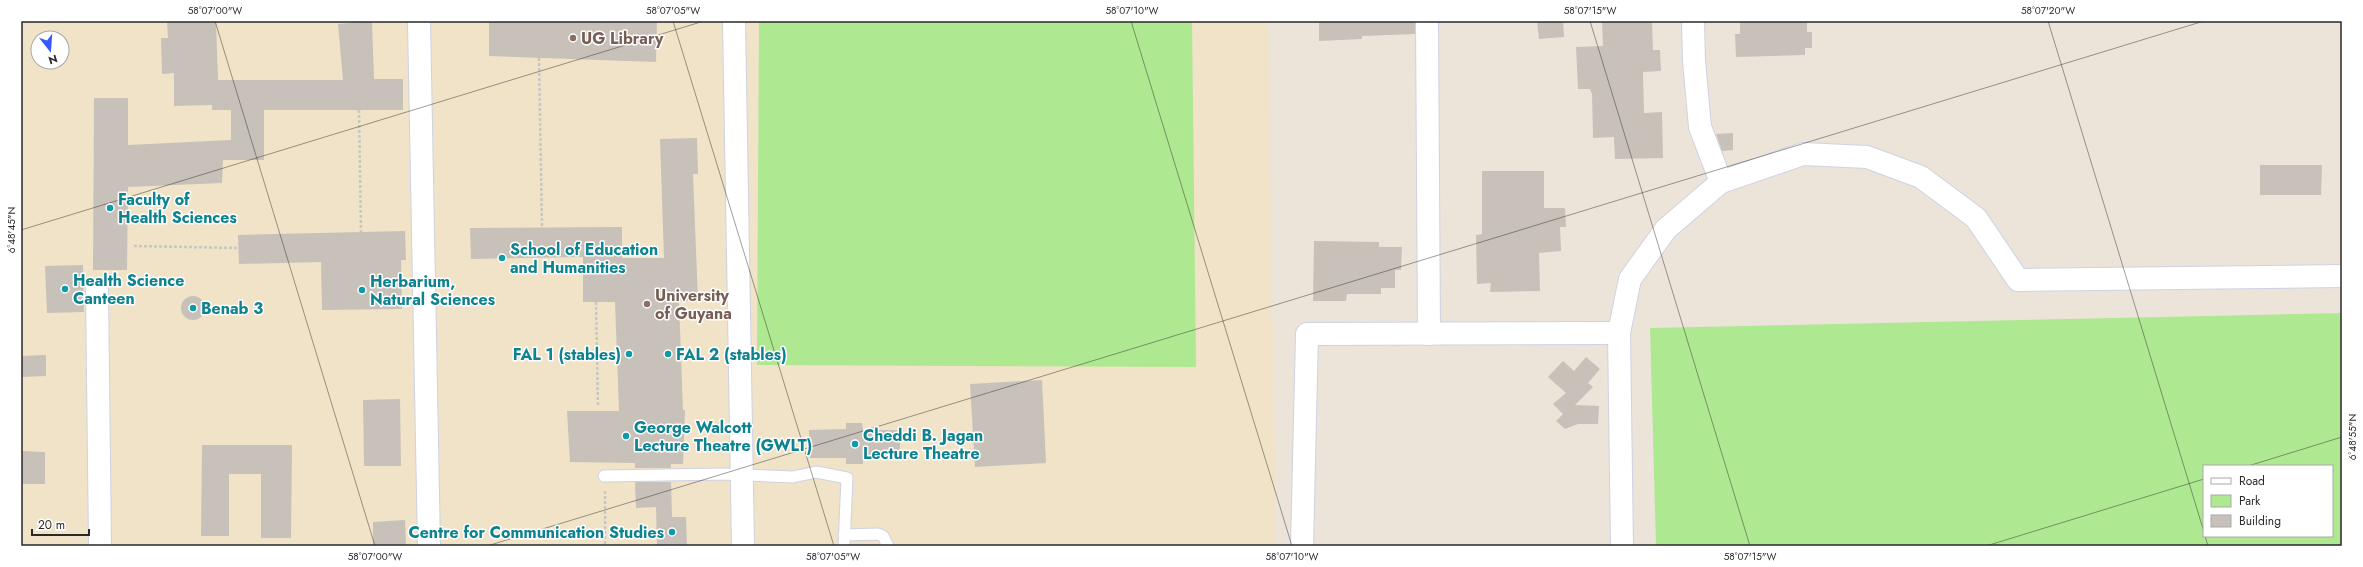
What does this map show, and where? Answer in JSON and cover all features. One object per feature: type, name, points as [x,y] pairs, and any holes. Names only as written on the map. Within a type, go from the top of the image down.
[{"type":"street","points":[[419,21],[429,546]]},
{"type":"street","points":[[734,21],[743,546]]},
{"type":"street","points":[[1427,21],[1429,334]]},
{"type":"street","points":[[1693,21],[1694,60],[1700,127],[1721,182]]},
{"type":"street","points":[[1622,546],[1618,333],[1630,279],[1666,229],[1721,182],[1802,154],[1867,157],[1921,177],[1976,218],[2018,280],[2342,276]]},
{"type":"street","points":[[96,289],[100,546]]},
{"type":"street","points":[[1302,546],[1307,334],[1618,333]]},
{"type":"lane","points":[[604,476],[793,477],[816,472],[846,478],[844,540],[878,534],[883,536],[888,546]]},
{"type":"path","points":[[539,58],[542,228]]},
{"type":"path","points":[[359,110],[361,232]]},
{"type":"path","points":[[134,246],[238,248]]},
{"type":"path","points":[[596,302],[598,406]]},
{"type":"path","points":[[604,476],[605,546]]},
{"type":"shaded area","name":"University of Guyana","points":[[21,21],[1268,21],[1276,546],[21,546]]},
{"type":"green space","points":[[759,21],[1192,21],[1196,367],[757,365]]},
{"type":"green space","points":[[2342,313],[2342,546],[1656,546],[1650,328]]},
{"type":"building","points":[[167,21],[216,21],[218,80],[343,80],[338,24],[372,21],[374,79],[403,79],[403,110],[264,110],[264,160],[223,160],[222,183],[128,187],[127,270],[93,270],[94,98],[128,98],[128,145],[231,140],[231,110],[212,110],[212,105],[174,106],[174,73],[162,74],[161,38],[168,38]]},
{"type":"building","name":"UG Library","points":[[489,21],[657,21],[656,62],[489,56]]},
{"type":"building","points":[[1319,21],[1415,21],[1415,34],[1362,36],[1362,39],[1319,41]]},
{"type":"building","points":[[1537,21],[1563,21],[1564,37],[1539,39]]},
{"type":"building","points":[[1602,21],[1652,21],[1653,50],[1660,50],[1661,71],[1643,72],[1644,113],[1662,112],[1663,158],[1615,159],[1614,137],[1593,138],[1592,94],[1590,89],[1578,89],[1576,47],[1603,46]]},
{"type":"building","points":[[1740,21],[1807,21],[1807,32],[1812,32],[1812,48],[1805,48],[1805,55],[1736,57],[1735,34],[1740,34]]},
{"type":"building","points":[[1733,133],[1733,150],[1722,151],[1716,134]]},
{"type":"building","points":[[697,138],[698,174],[693,174],[698,301],[679,301],[683,410],[685,410],[683,464],[671,464],[671,468],[635,468],[635,463],[570,462],[567,411],[619,411],[615,302],[583,302],[583,257],[471,259],[470,228],[622,227],[622,258],[664,258],[660,139]]},
{"type":"building","points":[[2260,165],[2322,165],[2321,195],[2260,195]]},
{"type":"building","points":[[1482,171],[1544,171],[1544,208],[1565,208],[1566,227],[1560,227],[1561,251],[1539,253],[1540,291],[1490,292],[1491,283],[1477,284],[1476,235],[1482,234]]},
{"type":"building","points":[[405,231],[406,260],[401,260],[402,309],[322,310],[321,262],[239,264],[238,235]]},
{"type":"building","points":[[1314,241],[1379,242],[1379,247],[1402,247],[1401,270],[1395,270],[1395,288],[1381,288],[1381,294],[1347,294],[1346,301],[1313,301]]},
{"type":"building","name":"Health Science Canteen","points":[[83,265],[84,312],[47,313],[45,266]]},
{"type":"building","name":"Benab 3","points":[[193,296],[198,297],[204,303],[204,313],[198,319],[193,320],[188,319],[182,313],[181,308],[182,303],[188,297]]},
{"type":"building","points":[[46,355],[46,376],[21,377],[21,356]]},
{"type":"building","points":[[1586,357],[1600,369],[1588,383],[1593,387],[1575,405],[1599,406],[1598,424],[1578,424],[1565,429],[1556,421],[1563,414],[1553,404],[1566,393],[1548,377],[1563,361],[1574,371]]},
{"type":"building","points":[[1042,380],[1046,463],[975,467],[970,384]]},
{"type":"building","points":[[400,399],[401,466],[364,466],[363,400]]},
{"type":"building","name":"Cheddi B. Jagan Lecture Theatre","points":[[846,423],[862,423],[863,430],[900,430],[900,458],[863,458],[863,464],[846,464],[846,458],[810,458],[809,430],[846,429]]},
{"type":"building","points":[[202,445],[292,445],[291,538],[261,538],[261,474],[229,474],[229,536],[201,536]]},
{"type":"building","points":[[21,451],[45,452],[45,484],[21,484]]},
{"type":"building","points":[[635,482],[671,482],[672,517],[686,517],[687,546],[657,546],[656,507],[636,508]]},
{"type":"building","points":[[405,520],[406,546],[373,546],[373,522]]},
{"type":"place","name":"UG Library","points":[[573,38]]},
{"type":"place","name":"Faculty of Health Sciences","points":[[110,208]]},
{"type":"place","name":"School of Education and Humanities","points":[[502,258]]},
{"type":"place","name":"Health Science Canteen","points":[[65,289]]},
{"type":"place","name":"Herbarium, Natural Sciences","points":[[362,290]]},
{"type":"place","name":"University of Guyana","points":[[647,304]]},
{"type":"place","name":"Benab 3","points":[[193,308]]},
{"type":"place","name":"FAL 1 (stables)","points":[[629,354]]},
{"type":"place","name":"FAL 2 (stables)","points":[[668,354]]},
{"type":"place","name":"George Walcott Lecture Theatre (GWLT)","points":[[626,436]]},
{"type":"place","name":"Cheddi B. Jagan Lecture Theatre","points":[[855,444]]},
{"type":"place","name":"Centre for Communication Studies","points":[[672,532]]}]
